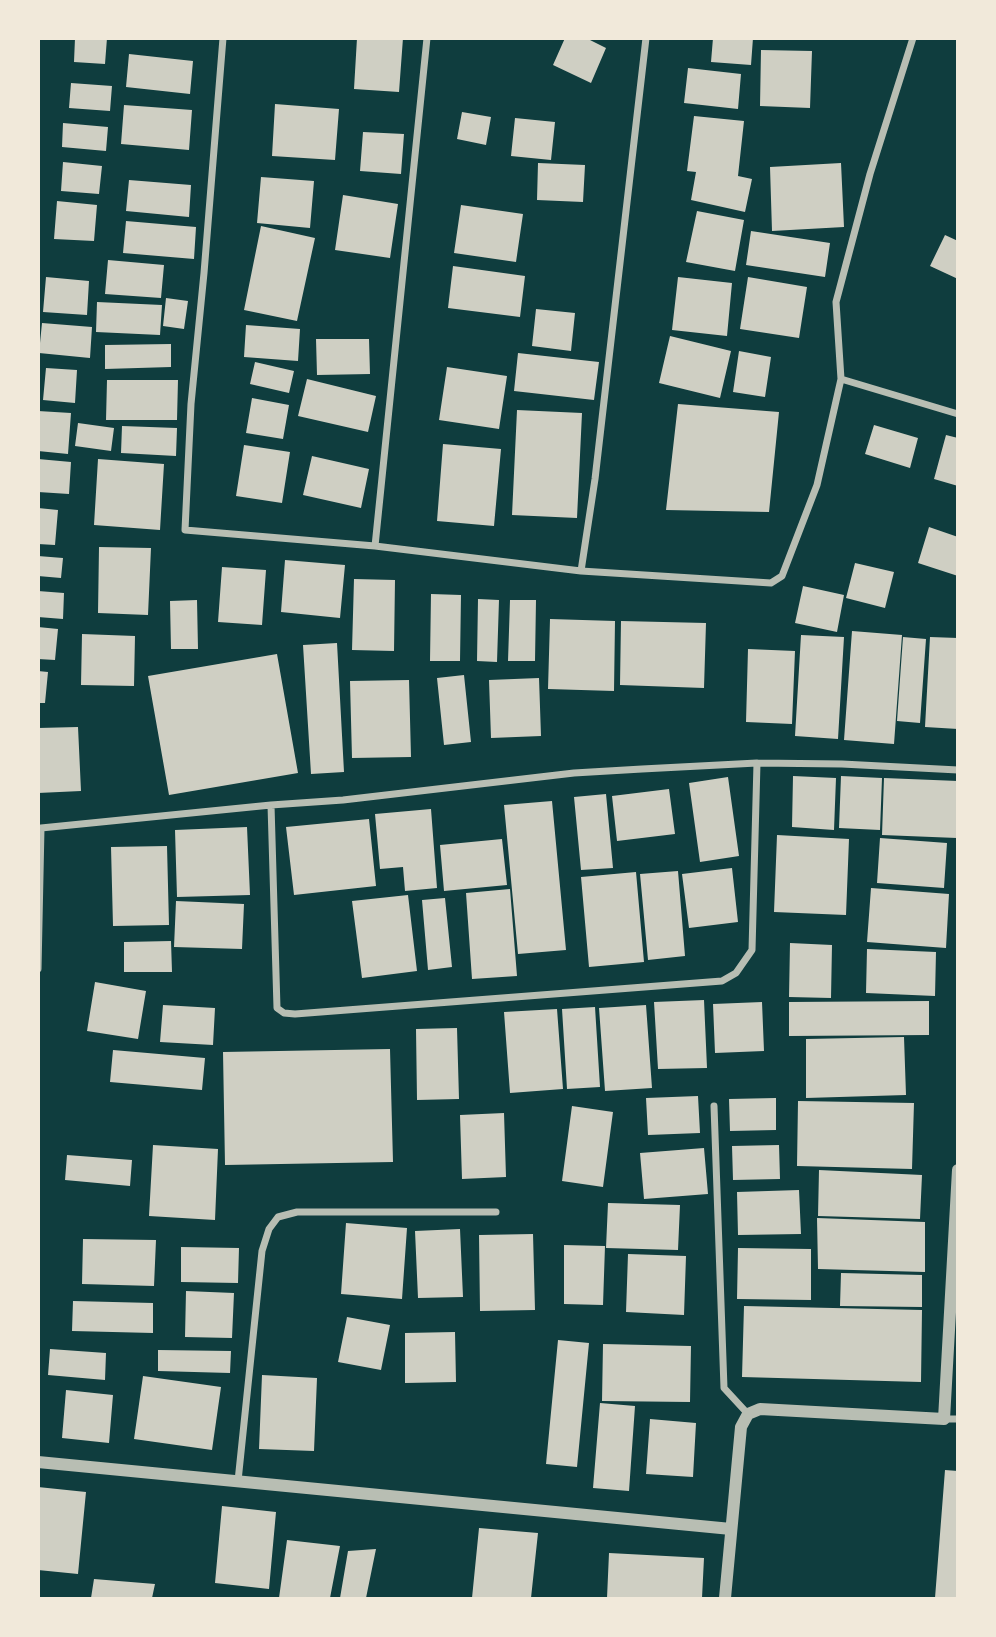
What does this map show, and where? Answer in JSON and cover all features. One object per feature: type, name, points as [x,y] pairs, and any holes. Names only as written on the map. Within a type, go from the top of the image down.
[{"type":"street","points":[[223,38],[191,404],[185,530],[375,546],[581,571],[771,583],[782,576],[817,485],[841,379],[836,302],[870,174],[913,38]]},
{"type":"street","points":[[375,546],[427,38]]},
{"type":"street","points":[[581,571],[595,478],[646,38]]},
{"type":"street","points":[[841,379],[957,414]]},
{"type":"street","points":[[38,968],[40,829],[343,800],[575,773],[757,763],[957,770]]},
{"type":"street","points":[[271,805],[277,1008],[284,1013],[722,981],[736,973],[752,950],[757,763]]},
{"type":"street","points":[[714,1106],[724,1388],[748,1414]]},
{"type":"street","points":[[943,1419],[957,1170]]},
{"type":"street","points":[[238,1481],[262,1251],[269,1229],[278,1217],[298,1212],[496,1212]]},
{"type":"street","points":[[725,1598],[741,1427],[748,1414],[760,1409],[957,1419]]},
{"type":"street","points":[[38,1462],[731,1530]]},
{"type":"building","points":[[75,38],[107,38],[105,64],[74,62]]},
{"type":"building","points":[[357,38],[403,38],[399,92],[354,89]]},
{"type":"building","points":[[565,38],[586,38],[606,48],[591,83],[553,65]]},
{"type":"building","points":[[713,38],[753,38],[751,65],[711,62]]},
{"type":"building","points":[[761,50],[812,51],[810,108],[760,106]]},
{"type":"building","points":[[129,54],[193,61],[190,94],[126,87]]},
{"type":"building","points":[[688,68],[741,74],[738,109],[684,103]]},
{"type":"building","points":[[71,83],[112,86],[110,111],[69,108]]},
{"type":"building","points":[[275,104],[339,109],[335,160],[272,156]]},
{"type":"building","points":[[124,105],[192,110],[189,150],[121,144]]},
{"type":"building","points":[[462,112],[491,117],[486,145],[457,139]]},
{"type":"building","points":[[694,116],[744,121],[738,176],[752,179],[745,212],[691,200],[696,172],[687,171]]},
{"type":"building","points":[[515,118],[555,122],[551,160],[511,156]]},
{"type":"building","points":[[63,123],[108,127],[106,151],[62,147]]},
{"type":"building","points":[[363,132],[404,134],[401,174],[360,171]]},
{"type":"building","points":[[63,162],[102,166],[99,194],[61,191]]},
{"type":"building","points":[[538,163],[585,165],[583,202],[537,200]]},
{"type":"building","points":[[841,163],[844,227],[772,231],[770,167]]},
{"type":"building","points":[[261,177],[314,181],[310,228],[257,223]]},
{"type":"building","points":[[129,180],[191,185],[189,217],[126,211]]},
{"type":"building","points":[[343,195],[398,204],[390,258],[335,250]]},
{"type":"building","points":[[57,201],[97,205],[94,241],[54,239]]},
{"type":"building","points":[[461,205],[523,214],[516,262],[454,253]]},
{"type":"building","points":[[697,211],[744,220],[735,271],[686,262]]},
{"type":"building","points":[[126,221],[196,227],[194,259],[123,253]]},
{"type":"building","points":[[261,226],[315,238],[297,321],[244,310]]},
{"type":"building","points":[[751,231],[830,243],[825,277],[746,265]]},
{"type":"building","points":[[945,235],[958,241],[958,279],[930,266]]},
{"type":"building","points":[[108,260],[164,265],[161,298],[105,294]]},
{"type":"building","points":[[453,266],[525,276],[520,317],[448,308]]},
{"type":"building","points":[[46,277],[89,281],[87,315],[43,312]]},
{"type":"building","points":[[678,277],[732,283],[727,336],[672,330]]},
{"type":"building","points":[[748,277],[807,287],[799,338],[740,329]]},
{"type":"building","points":[[166,298],[188,301],[184,329],[163,326]]},
{"type":"building","points":[[97,302],[162,305],[160,335],[96,332]]},
{"type":"building","points":[[536,309],[575,313],[571,351],[532,346]]},
{"type":"building","points":[[42,323],[92,327],[90,358],[39,353]]},
{"type":"building","points":[[246,325],[300,329],[298,361],[244,357]]},
{"type":"building","points":[[670,336],[731,351],[720,398],[659,383]]},
{"type":"building","points":[[316,339],[369,339],[370,374],[317,375]]},
{"type":"building","points":[[171,344],[171,367],[105,369],[105,345]]},
{"type":"building","points":[[739,351],[771,357],[765,397],[733,392]]},
{"type":"building","points":[[518,353],[599,362],[594,400],[514,391]]},
{"type":"building","points":[[255,362],[294,371],[289,393],[250,384]]},
{"type":"building","points":[[447,367],[507,376],[499,429],[439,420]]},
{"type":"building","points":[[46,368],[77,370],[75,403],[43,400]]},
{"type":"building","points":[[307,379],[376,396],[368,432],[298,416]]},
{"type":"building","points":[[107,380],[178,380],[177,420],[106,420]]},
{"type":"building","points":[[252,398],[289,405],[283,439],[246,433]]},
{"type":"building","points":[[678,404],[779,412],[769,512],[666,510]]},
{"type":"building","points":[[517,410],[582,413],[577,518],[512,515]]},
{"type":"building","points":[[38,411],[71,413],[68,454],[38,451]]},
{"type":"building","points":[[78,423],[114,428],[111,451],[75,446]]},
{"type":"building","points":[[874,425],[918,438],[910,468],[865,454]]},
{"type":"building","points":[[122,426],[177,428],[176,456],[121,453]]},
{"type":"building","points":[[946,435],[958,438],[958,486],[934,479]]},
{"type":"building","points":[[443,444],[501,449],[494,526],[437,521]]},
{"type":"building","points":[[244,445],[290,452],[282,503],[236,496]]},
{"type":"building","points":[[312,456],[369,469],[361,508],[303,495]]},
{"type":"building","points":[[38,459],[71,462],[69,494],[38,492]]},
{"type":"building","points":[[98,459],[164,464],[160,530],[94,525]]},
{"type":"building","points":[[38,508],[58,510],[55,545],[38,544]]},
{"type":"building","points":[[929,527],[958,537],[958,576],[918,563]]},
{"type":"building","points":[[99,547],[151,548],[148,615],[98,613]]},
{"type":"building","points":[[38,556],[63,558],[61,578],[38,576]]},
{"type":"building","points":[[285,560],[345,565],[340,618],[281,612]]},
{"type":"building","points":[[855,563],[894,572],[885,608],[846,598]]},
{"type":"building","points":[[222,567],[266,570],[262,625],[218,622]]},
{"type":"building","points":[[354,579],[395,580],[394,651],[352,650]]},
{"type":"building","points":[[803,586],[844,595],[837,632],[795,623]]},
{"type":"building","points":[[38,591],[64,593],[63,619],[38,617]]},
{"type":"building","points":[[431,594],[461,595],[460,661],[430,661]]},
{"type":"building","points":[[478,599],[499,600],[497,662],[477,661]]},
{"type":"building","points":[[197,600],[198,649],[171,649],[170,601]]},
{"type":"building","points":[[510,600],[536,600],[535,661],[508,661]]},
{"type":"building","points":[[550,619],[615,621],[614,691],[548,689]]},
{"type":"building","points":[[621,621],[706,623],[704,688],[620,685]]},
{"type":"building","points":[[38,627],[58,629],[55,660],[38,659]]},
{"type":"building","points":[[852,631],[902,635],[894,744],[844,740]]},
{"type":"building","points":[[82,634],[135,636],[134,686],[81,685]]},
{"type":"building","points":[[801,635],[844,637],[838,739],[795,736]]},
{"type":"building","points":[[903,637],[926,639],[920,723],[897,721]]},
{"type":"building","points":[[930,637],[958,638],[958,729],[925,727]]},
{"type":"building","points":[[337,643],[344,772],[311,774],[303,645]]},
{"type":"building","points":[[748,649],[795,651],[792,724],[746,722]]},
{"type":"building","points":[[277,654],[298,773],[169,795],[148,676]]},
{"type":"building","points":[[38,671],[48,672],[45,703],[38,703]]},
{"type":"building","points":[[464,675],[471,742],[444,745],[437,678]]},
{"type":"building","points":[[539,678],[541,736],[491,738],[489,680]]},
{"type":"building","points":[[409,680],[411,757],[352,758],[350,681]]},
{"type":"building","points":[[78,727],[81,791],[38,793],[38,728]]},
{"type":"building","points":[[793,776],[836,778],[834,830],[792,827]]},
{"type":"building","points":[[841,776],[882,778],[880,830],[839,828]]},
{"type":"building","points":[[728,777],[739,856],[700,862],[689,783]]},
{"type":"building","points":[[884,778],[958,781],[957,838],[882,835]]},
{"type":"building","points":[[669,789],[675,834],[617,841],[612,796]]},
{"type":"building","points":[[606,794],[613,868],[581,870],[574,797]]},
{"type":"building","points":[[552,801],[566,950],[518,954],[504,805]]},
{"type":"building","points":[[431,809],[437,888],[405,891],[403,867],[380,869],[375,814]]},
{"type":"building","points":[[369,819],[376,886],[294,895],[286,827]]},
{"type":"building","points":[[247,827],[250,895],[177,897],[175,830]]},
{"type":"building","points":[[777,835],[849,839],[846,915],[774,912]]},
{"type":"building","points":[[880,838],[947,843],[944,888],[877,883]]},
{"type":"building","points":[[502,839],[507,885],[444,891],[440,845]]},
{"type":"building","points":[[167,846],[169,925],[113,926],[111,847]]},
{"type":"building","points":[[732,868],[738,922],[689,928],[682,874]]},
{"type":"building","points":[[678,871],[685,956],[648,960],[640,874]]},
{"type":"building","points":[[636,872],[644,962],[589,967],[581,877]]},
{"type":"building","points":[[871,888],[949,894],[946,948],[867,942]]},
{"type":"building","points":[[510,889],[517,976],[472,979],[466,893]]},
{"type":"building","points":[[408,895],[417,971],[362,978],[352,901]]},
{"type":"building","points":[[445,898],[452,967],[428,970],[422,900]]},
{"type":"building","points":[[176,901],[244,904],[242,949],[174,947]]},
{"type":"building","points":[[171,941],[172,972],[124,972],[124,942]]},
{"type":"building","points":[[790,943],[832,945],[831,998],[789,997]]},
{"type":"building","points":[[867,949],[936,952],[935,996],[866,993]]},
{"type":"building","points":[[95,982],[146,991],[138,1039],[87,1031]]},
{"type":"building","points":[[704,1000],[707,1068],[658,1069],[654,1002]]},
{"type":"building","points":[[929,1001],[929,1035],[789,1036],[789,1002]]},
{"type":"building","points":[[762,1002],[764,1051],[715,1053],[713,1004]]},
{"type":"building","points":[[163,1005],[215,1008],[213,1045],[160,1042]]},
{"type":"building","points":[[646,1005],[652,1088],[605,1091],[599,1008]]},
{"type":"building","points":[[595,1007],[600,1087],[567,1089],[562,1009]]},
{"type":"building","points":[[557,1009],[563,1089],[510,1093],[504,1012]]},
{"type":"building","points":[[457,1028],[459,1099],[417,1100],[416,1029]]},
{"type":"building","points":[[904,1037],[906,1095],[806,1098],[806,1039]]},
{"type":"building","points":[[390,1049],[393,1162],[225,1165],[223,1052]]},
{"type":"building","points":[[113,1050],[205,1058],[202,1090],[110,1082]]},
{"type":"building","points":[[698,1096],[700,1133],[648,1135],[646,1098]]},
{"type":"building","points":[[776,1098],[776,1130],[730,1131],[729,1099]]},
{"type":"building","points":[[798,1101],[914,1103],[912,1169],[797,1166]]},
{"type":"building","points":[[572,1106],[613,1112],[603,1187],[562,1181]]},
{"type":"building","points":[[504,1113],[506,1177],[462,1179],[460,1115]]},
{"type":"building","points":[[153,1145],[218,1149],[215,1220],[149,1216]]},
{"type":"building","points":[[779,1145],[780,1179],[733,1180],[732,1146]]},
{"type":"building","points":[[704,1148],[708,1194],[644,1199],[640,1153]]},
{"type":"building","points":[[67,1155],[132,1160],[130,1186],[65,1180]]},
{"type":"building","points":[[819,1170],[922,1175],[920,1219],[818,1216]]},
{"type":"building","points":[[799,1190],[801,1234],[738,1235],[737,1192]]},
{"type":"building","points":[[608,1203],[680,1205],[678,1250],[606,1248]]},
{"type":"building","points":[[817,1218],[925,1222],[925,1272],[818,1269]]},
{"type":"building","points":[[346,1223],[407,1228],[402,1299],[341,1294]]},
{"type":"building","points":[[460,1229],[463,1297],[418,1298],[415,1231]]},
{"type":"building","points":[[533,1234],[535,1310],[480,1311],[479,1235]]},
{"type":"building","points":[[83,1239],[156,1240],[154,1286],[82,1284]]},
{"type":"building","points":[[564,1245],[605,1246],[603,1305],[564,1304]]},
{"type":"building","points":[[181,1247],[239,1248],[238,1283],[181,1282]]},
{"type":"building","points":[[738,1248],[811,1249],[811,1300],[737,1299]]},
{"type":"building","points":[[628,1254],[686,1256],[684,1315],[626,1312]]},
{"type":"building","points":[[841,1273],[922,1275],[922,1307],[840,1306]]},
{"type":"building","points":[[186,1291],[234,1293],[232,1338],[185,1337]]},
{"type":"building","points":[[73,1301],[153,1303],[153,1333],[72,1331]]},
{"type":"building","points":[[744,1306],[922,1310],[921,1382],[742,1377]]},
{"type":"building","points":[[347,1317],[390,1325],[381,1370],[338,1362]]},
{"type":"building","points":[[455,1332],[456,1382],[405,1383],[405,1333]]},
{"type":"building","points":[[558,1340],[589,1343],[577,1467],[546,1464]]},
{"type":"building","points":[[603,1344],[691,1346],[690,1402],[602,1401]]},
{"type":"building","points":[[50,1349],[106,1353],[105,1380],[48,1375]]},
{"type":"building","points":[[158,1350],[231,1351],[230,1373],[158,1371]]},
{"type":"building","points":[[262,1375],[317,1378],[314,1451],[259,1449]]},
{"type":"building","points":[[143,1376],[221,1387],[212,1450],[134,1439]]},
{"type":"building","points":[[66,1390],[113,1395],[109,1443],[62,1438]]},
{"type":"building","points":[[600,1403],[635,1406],[629,1491],[593,1488]]},
{"type":"building","points":[[650,1419],[696,1423],[693,1477],[646,1474]]},
{"type":"building","points":[[945,1470],[958,1471],[958,1598],[935,1598]]},
{"type":"building","points":[[38,1487],[86,1492],[78,1574],[38,1570]]},
{"type":"building","points":[[222,1506],[276,1512],[269,1589],[215,1583]]},
{"type":"building","points":[[479,1528],[538,1533],[531,1598],[472,1598]]},
{"type":"building","points":[[287,1540],[340,1546],[330,1598],[279,1598]]},
{"type":"building","points":[[376,1549],[366,1598],[340,1598],[348,1551]]},
{"type":"building","points":[[609,1553],[704,1558],[702,1598],[607,1598]]},
{"type":"building","points":[[94,1579],[155,1584],[152,1598],[91,1598]]}]
